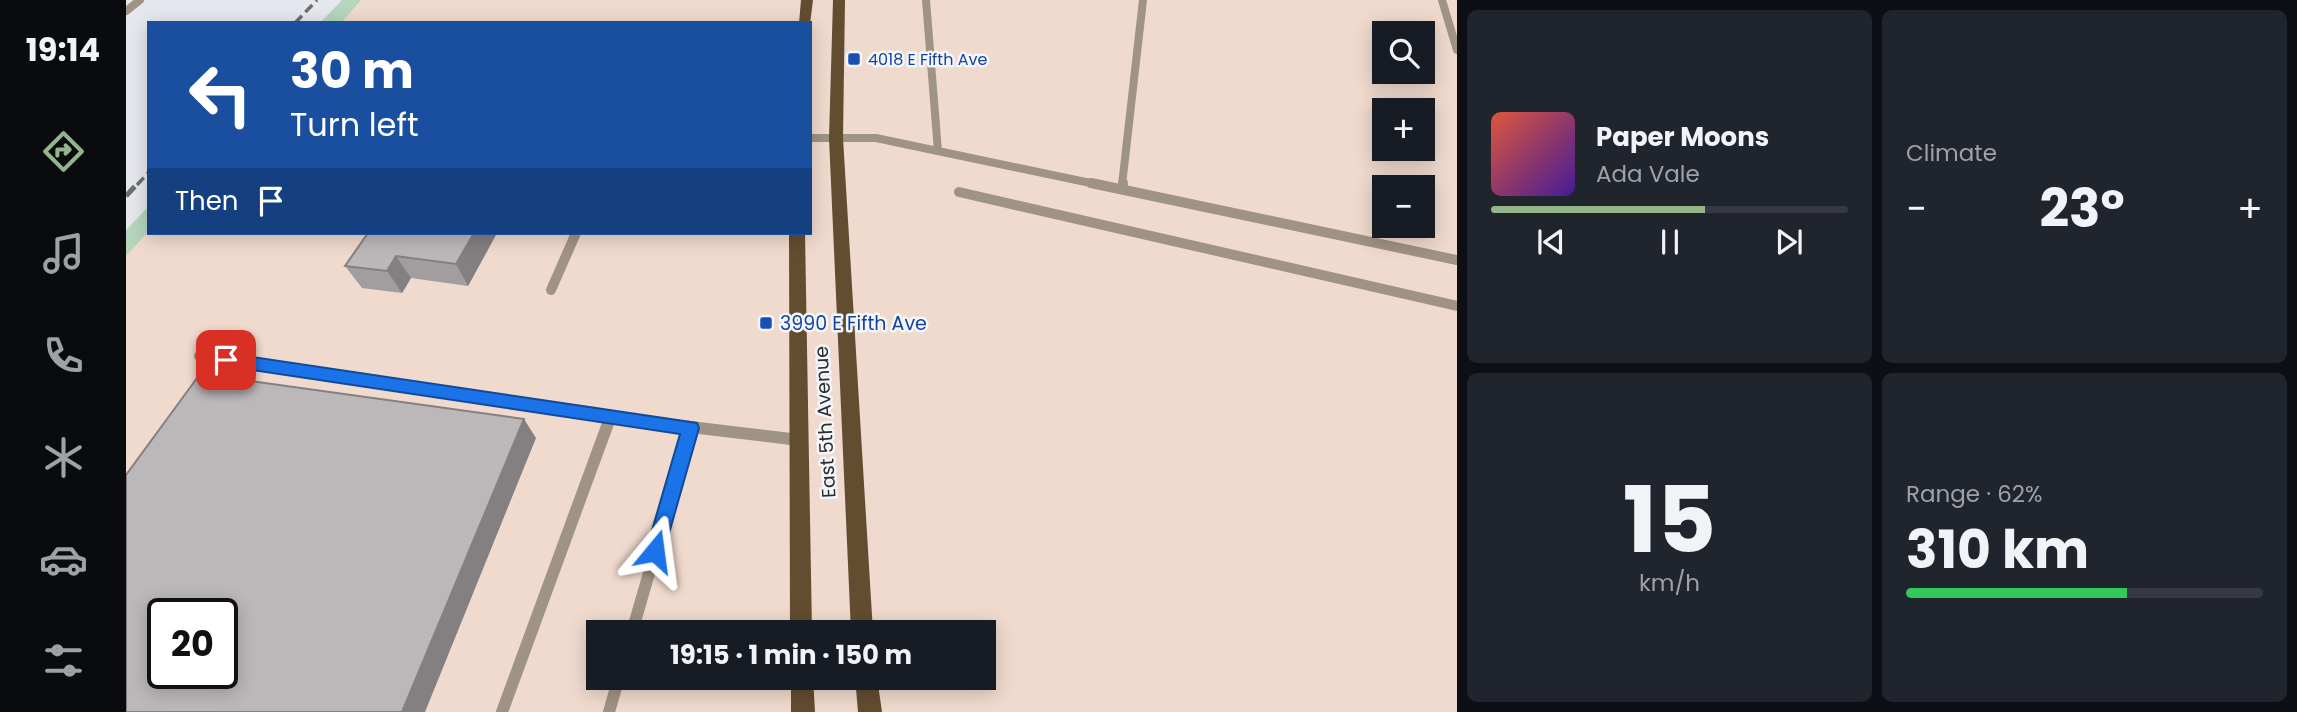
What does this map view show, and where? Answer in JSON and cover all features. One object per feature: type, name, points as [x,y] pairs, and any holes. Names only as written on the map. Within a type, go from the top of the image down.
[{"type":"main road","points":[[805,21],[807,0]]},
{"type":"main road","name":"East 5th Avenue","points":[[839,0],[836,138],[861,620]]},
{"type":"main road","name":"East 5th Avenue","points":[[797,235],[801,620]]},
{"type":"main road","points":[[802,690],[803,712]]},
{"type":"main road","points":[[867,690],[870,712]]},
{"type":"lane","points":[[126,11],[140,0]]},
{"type":"lane","points":[[926,0],[938,151]]},
{"type":"lane","points":[[1122,190],[1143,0]]},
{"type":"lane","points":[[1443,4],[1457,9]]},
{"type":"lane","points":[[1443,4],[1457,50]]},
{"type":"lane","points":[[812,138],[876,138],[1457,260]]},
{"type":"lane","points":[[959,192],[1457,306]]},
{"type":"lane","points":[[551,290],[575,235]]},
{"type":"lane","points":[[199,356],[610,418],[799,440]]},
{"type":"lane","points":[[502,712],[610,418]]},
{"type":"lane","points":[[635,620],[691,428]]},
{"type":"lane","points":[[609,712],[615,690]]},
{"type":"shaded area","points":[[361,0],[1457,0],[1457,712],[126,712],[126,256],[147,233],[812,235],[812,21],[343,21]]},
{"type":"green space","points":[[342,0],[361,0],[343,21],[322,21]]},
{"type":"green space","points":[[147,208],[147,233],[126,256],[126,230]]},
{"type":"building","points":[[367,235],[473,235],[456,264],[396,256],[387,271],[345,266]]},
{"type":"building","points":[[200,374],[524,419],[402,712],[126,712],[126,475]]},
{"type":"railway","points":[[297,21],[317,0]]},
{"type":"railway","points":[[137,185],[147,174]]},
{"type":"railway","points":[[126,196],[138,183]]},
{"type":"place","name":"4018 E Fifth Ave","points":[[854,59]]},
{"type":"place","name":"3990 E Fifth Ave","points":[[766,323]]},
{"type":"route","points":[[226,360],[691,428],[655,551]]}]
